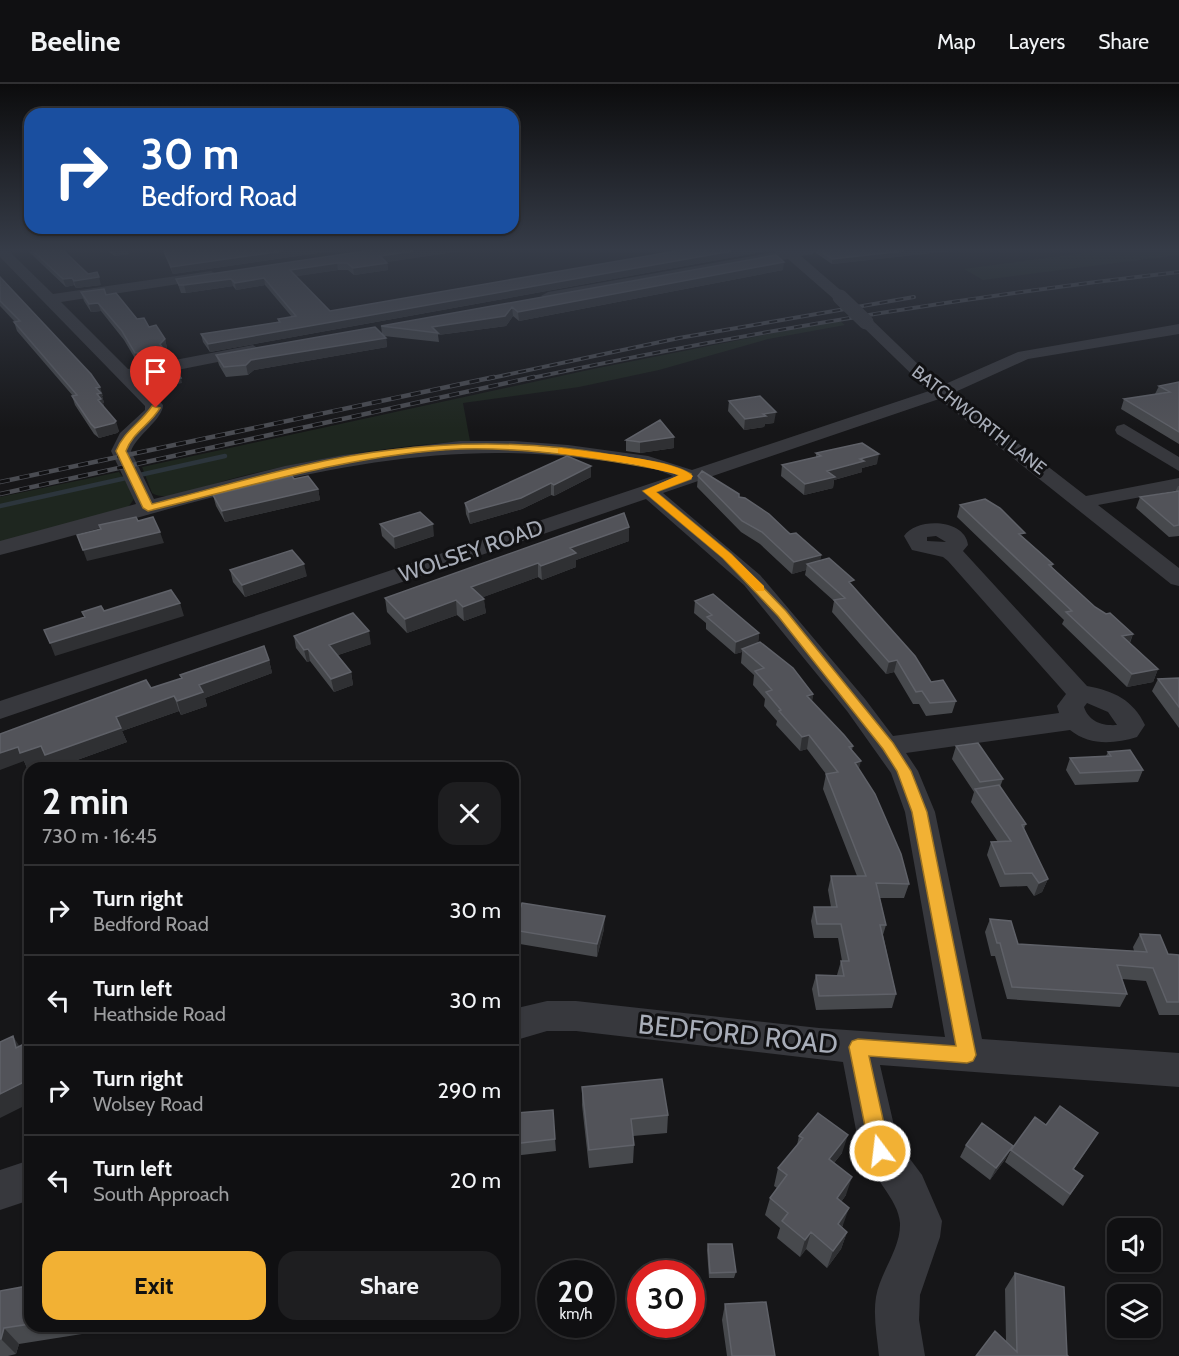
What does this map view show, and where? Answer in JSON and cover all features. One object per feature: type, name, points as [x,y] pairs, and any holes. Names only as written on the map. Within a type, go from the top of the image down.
[{"type":"street","points":[[63,310],[156,408],[127,437],[121,451],[148,508]]},
{"type":"street","name":"BATCHWORTH LANE","points":[[854,310],[918,374],[1084,502],[1179,579]]},
{"type":"street","name":"WOLSEY ROAD","points":[[0,710],[942,392],[1024,355],[1179,329]]},
{"type":"street","points":[[125,375],[272,347]]},
{"type":"street","points":[[1124,430],[1179,465]]},
{"type":"street","points":[[0,548],[148,508],[334,462],[389,453],[461,447],[518,447],[592,454],[676,470],[688,476]]},
{"type":"street","points":[[1084,502],[1179,484]]},
{"type":"street","points":[[649,491],[752,580],[888,746],[904,771],[920,812],[967,1055]]},
{"type":"street","points":[[888,746],[1078,707],[963,563],[948,551]]},
{"type":"street","name":"BEDFORD ROAD","points":[[519,1024],[547,1017],[576,1016],[858,1047],[1179,1070]]},
{"type":"street","points":[[858,1047],[880,1151],[908,1189],[921,1221],[920,1237],[898,1295],[897,1320],[902,1356]]},
{"type":"street","points":[[0,1190],[24,1182]]},
{"type":"shaded area","points":[[839,320],[845,325],[768,339],[659,370],[579,387],[463,403],[470,441],[409,446],[320,460],[260,472],[179,495],[168,496],[152,493],[142,467],[593,369]]},
{"type":"shaded area","points":[[119,472],[136,496],[127,509],[0,544],[0,497]]},
{"type":"building","points":[[9,310],[31,310],[91,374],[100,387],[96,388],[101,393],[97,394],[101,399],[98,400],[116,421],[114,423],[95,428],[91,424],[72,396],[77,395],[14,322],[20,321]]},
{"type":"building","points":[[104,310],[130,310],[137,319],[144,318],[149,327],[156,325],[165,339],[160,344],[165,351],[135,353],[122,331]]},
{"type":"building","points":[[291,310],[398,310],[208,344],[201,334],[280,322],[278,319],[296,316]]},
{"type":"building","points":[[468,310],[509,310],[505,316],[432,327],[438,333],[381,326]]},
{"type":"building","points":[[375,327],[386,338],[251,360],[246,365],[224,367],[216,355]]},
{"type":"building","points":[[174,368],[181,378],[164,381],[159,371]]},
{"type":"building","points":[[1179,382],[1179,432],[1124,399],[1170,392],[1159,386]]},
{"type":"building","points":[[760,396],[776,412],[745,419],[729,401]]},
{"type":"building","points":[[660,420],[674,437],[640,442],[626,440]]},
{"type":"building","points":[[862,443],[879,454],[860,459],[864,461],[827,471],[835,477],[805,484],[782,465],[821,456],[816,453]]},
{"type":"building","points":[[567,456],[591,466],[554,485],[551,483],[521,498],[469,512],[465,503]]},
{"type":"building","points":[[702,471],[739,494],[739,497],[745,498],[769,514],[790,534],[796,533],[821,555],[794,562],[762,532],[742,521],[698,476]]},
{"type":"building","points":[[292,476],[294,479],[308,476],[318,489],[222,511],[213,495]]},
{"type":"building","points":[[1179,491],[1179,525],[1174,526],[1140,497]]},
{"type":"building","points":[[985,499],[1000,508],[1025,533],[1019,534],[1053,564],[1049,565],[1095,607],[1106,614],[1110,613],[1133,634],[1122,636],[1158,669],[1132,674],[1066,612],[1072,611],[960,505]]},
{"type":"building","points":[[420,512],[433,524],[394,537],[380,524]]},
{"type":"building","points":[[624,513],[629,527],[570,548],[576,553],[541,566],[538,563],[471,587],[484,599],[463,607],[456,600],[405,619],[385,598]]},
{"type":"building","points":[[136,517],[138,521],[153,517],[160,532],[83,550],[77,535],[101,529],[99,525]]},
{"type":"building","points":[[292,550],[304,564],[242,585],[230,570]]},
{"type":"building","points":[[829,558],[854,580],[849,582],[915,656],[931,682],[943,680],[956,701],[930,703],[922,691],[916,692],[897,660],[889,662],[834,600],[845,598],[807,564]]},
{"type":"building","points":[[171,590],[180,603],[50,643],[44,630],[85,617],[82,612],[101,606],[104,611]]},
{"type":"building","points":[[713,594],[759,633],[736,642],[707,617],[712,615],[695,601]]},
{"type":"building","points":[[353,613],[369,631],[329,645],[351,672],[331,679],[308,649],[304,650],[294,636]]},
{"type":"building","points":[[760,642],[793,668],[813,694],[807,696],[853,746],[849,747],[861,761],[855,763],[875,794],[901,854],[909,884],[876,883],[886,925],[880,925],[896,994],[819,996],[816,975],[844,976],[841,961],[849,961],[841,924],[817,924],[814,907],[837,907],[831,876],[866,876],[826,774],[838,772],[809,735],[802,737],[779,711],[781,710],[766,692],[772,690],[755,671],[764,668],[742,649]]},
{"type":"building","points":[[264,646],[269,660],[199,685],[203,692],[177,701],[174,696],[116,717],[121,728],[45,755],[41,746],[20,753],[18,747],[0,753],[0,734],[146,680],[151,688],[182,678],[180,675]]},
{"type":"building","points":[[1179,678],[1179,707],[1158,679]]},
{"type":"building","points":[[978,743],[1003,779],[980,782],[956,746]]},
{"type":"building","points":[[1130,750],[1143,770],[1080,773],[1070,758],[1111,756],[1108,752]]},
{"type":"building","points":[[999,785],[1026,824],[1022,825],[1048,879],[1039,883],[1032,873],[1005,874],[991,842],[1011,841],[975,789]]},
{"type":"building","points":[[522,903],[605,916],[597,944],[519,931],[519,912]]},
{"type":"building","points":[[990,919],[1011,921],[1018,944],[1147,952],[1140,934],[1160,935],[1168,954],[1179,955],[1179,1002],[1167,1002],[1153,968],[1117,965],[1127,994],[1012,987],[1000,943],[997,943]]},
{"type":"building","points":[[13,1036],[16,1048],[24,1044],[24,1082],[0,1094],[0,1042]]},
{"type":"building","points":[[662,1079],[668,1115],[631,1119],[634,1145],[589,1150],[582,1087]]},
{"type":"building","points":[[1060,1106],[1098,1133],[1073,1169],[1083,1176],[1070,1194],[1011,1150],[1035,1117],[1046,1125]]},
{"type":"building","points":[[553,1110],[555,1139],[519,1143],[519,1113]]},
{"type":"building","points":[[818,1113],[848,1135],[829,1159],[852,1177],[837,1198],[849,1208],[838,1224],[847,1232],[833,1251],[811,1232],[805,1240],[782,1221],[788,1213],[770,1198],[787,1175],[778,1168],[803,1138],[799,1136]]},
{"type":"building","points":[[982,1123],[1013,1146],[996,1168],[966,1145]]},
{"type":"building","points":[[708,1244],[732,1244],[736,1272],[710,1273]]},
{"type":"building","points":[[1015,1273],[1064,1287],[1068,1356],[976,1356],[995,1331],[1017,1352]]},
{"type":"building","points":[[24,1287],[24,1325],[4,1328],[1,1339],[0,1339],[0,1291]]},
{"type":"building","points":[[766,1302],[775,1356],[732,1356],[725,1304]]},
{"type":"waterway","points":[[0,506],[225,456]]},
{"type":"railway","points":[[487,379],[679,338],[837,310]]},
{"type":"railway","points":[[527,379],[689,346],[900,310]]},
{"type":"railway","points":[[0,482],[494,377]]},
{"type":"railway","points":[[0,494],[534,377]]},
{"type":"slow traffic","points":[[561,451],[634,461],[676,470],[688,476],[649,491],[727,556],[760,588]]},
{"type":"route","points":[[156,408],[127,437],[121,451],[148,508],[261,478],[334,462],[389,453],[461,447],[518,447],[592,454],[676,470],[688,476],[649,491],[727,556],[782,614],[888,746],[904,771],[920,812],[942,916],[967,1055],[858,1047],[880,1151]]}]
